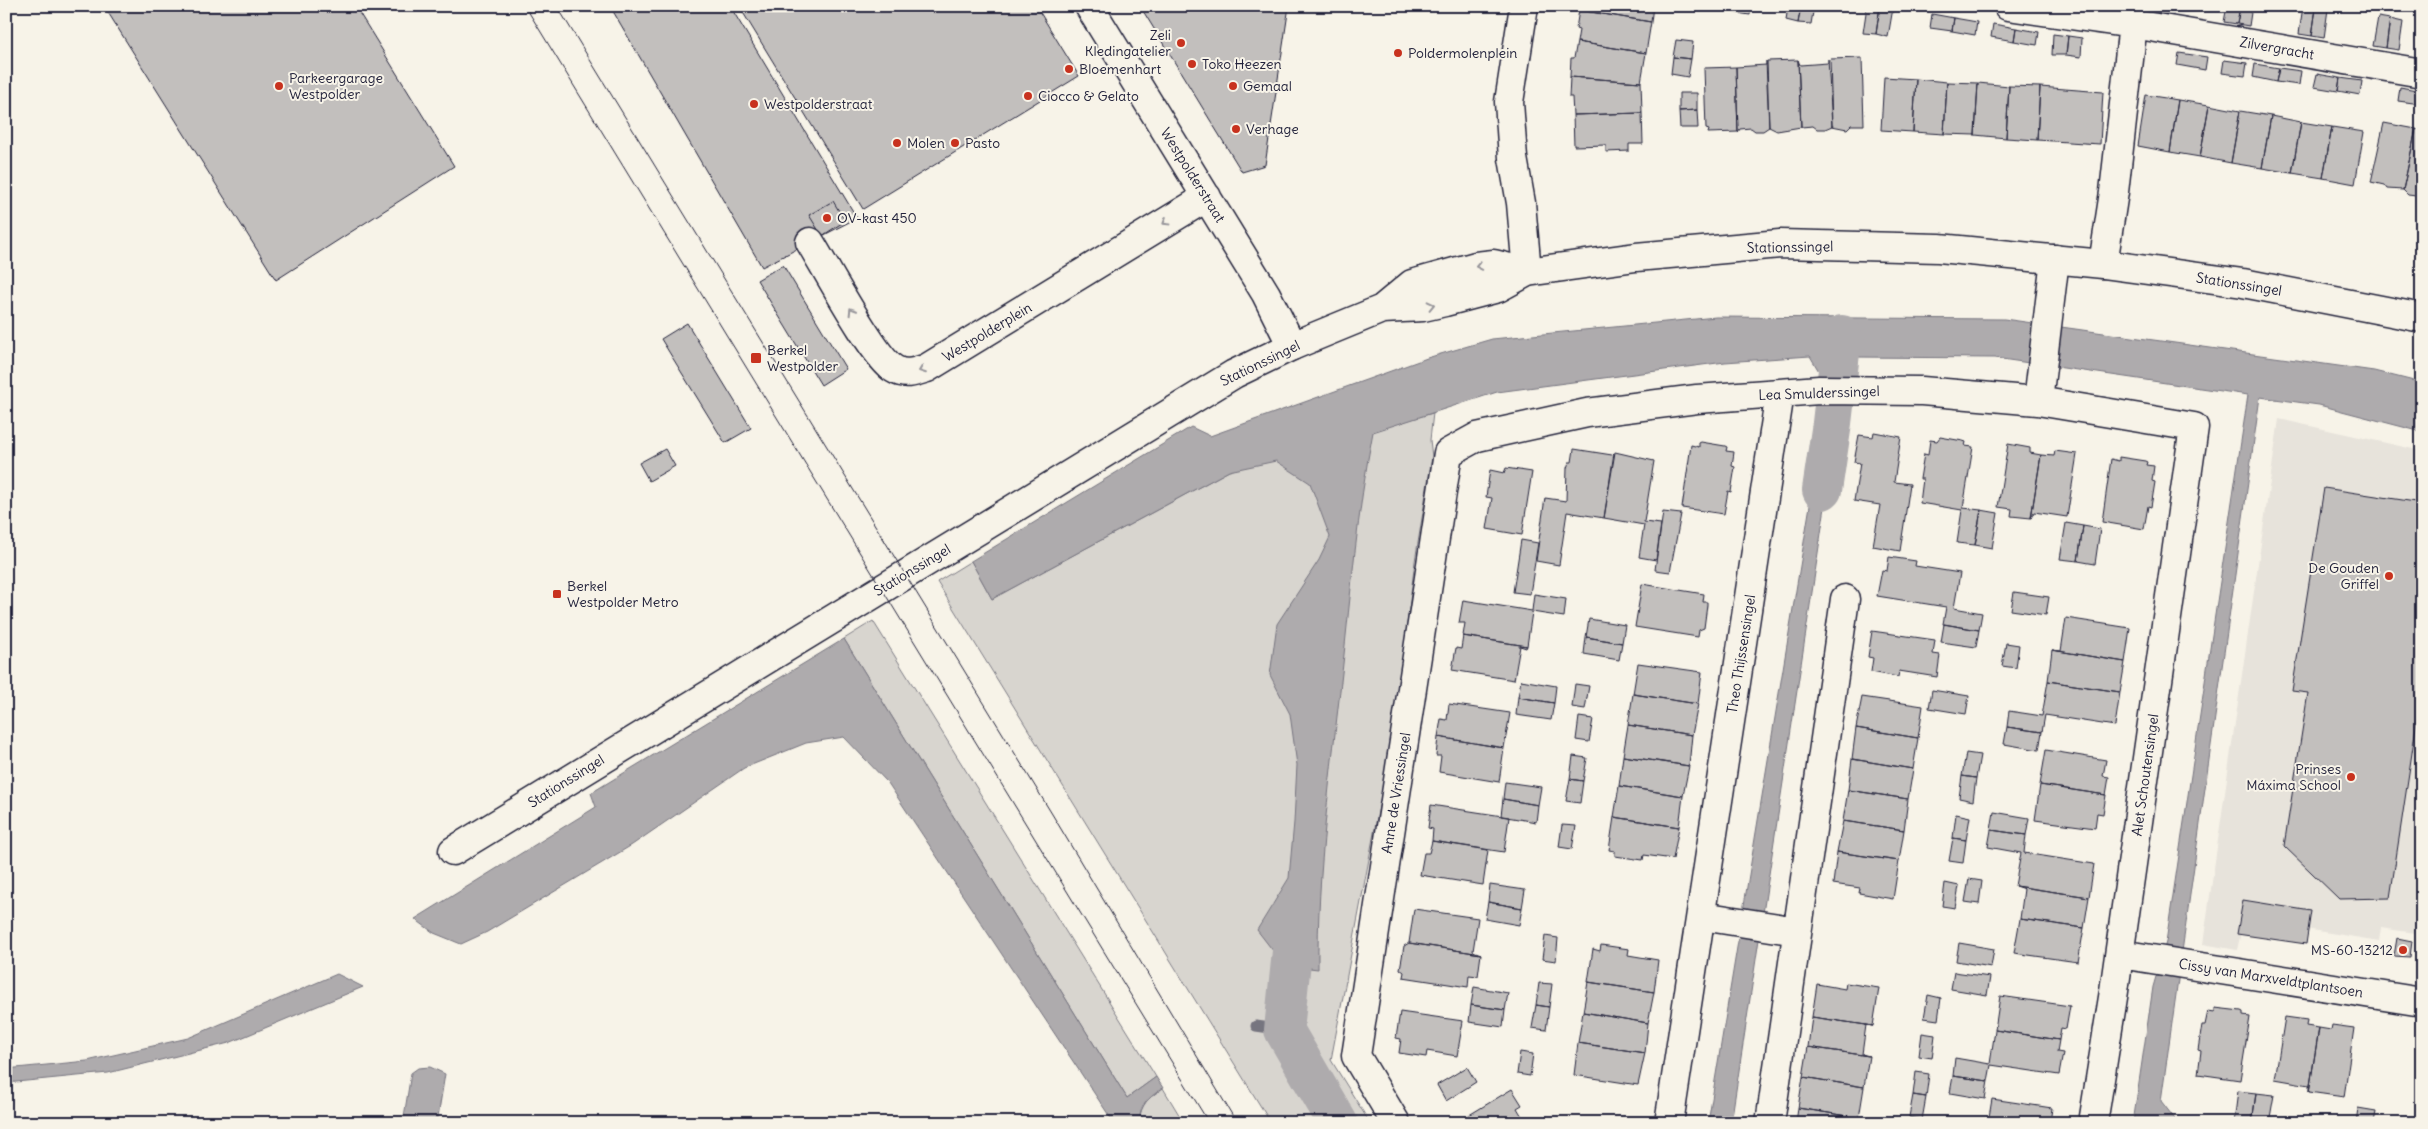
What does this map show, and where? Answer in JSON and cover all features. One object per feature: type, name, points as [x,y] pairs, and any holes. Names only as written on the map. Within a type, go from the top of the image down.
[{"type":"street","name":"Westpolderstraat","points":[[1089,6],[1266,294],[1292,346]]},
{"type":"street","points":[[1524,6],[1509,102],[1513,158],[1521,203],[1527,272]]},
{"type":"street","name":"Zilvergracht","points":[[2008,6],[2132,24],[2422,73]]},
{"type":"street","points":[[2103,264],[2115,182],[2132,24]]},
{"type":"street","name":"Westpolderplein","points":[[810,242],[878,352],[894,369],[909,374],[927,368],[1207,196]]},
{"type":"street","name":"Stationssingel","points":[[453,851],[735,676],[1234,374],[1292,346],[1382,309],[1412,284],[1476,266],[1494,264],[1527,272],[1636,257],[1780,244],[1939,248],[2103,264],[2243,283],[2422,318]]},
{"type":"street","points":[[2038,401],[2055,259]]},
{"type":"street","name":"Lea Smulderssingel","points":[[1448,452],[1477,437],[1587,413],[1697,399],[1819,390],[1922,391],[2038,401],[2194,427]]},
{"type":"street","name":"Theo Thijssensingel","points":[[1669,1123],[1702,916],[1780,393]]},
{"type":"street","name":"Alet Schoutensingel","points":[[2093,1123],[2120,954],[2194,427]]},
{"type":"street","name":"Anne de Vriessingel","points":[[1396,1123],[1356,1056],[1448,452]]},
{"type":"street","points":[[1770,1123],[1845,599]]},
{"type":"street","points":[[1702,916],[1797,930]]},
{"type":"street","name":"Cissy van Marxveldtplantsoen","points":[[2120,954],[2422,1002]]},
{"type":"shaded area","points":[[1716,317],[2004,319],[2374,371],[2422,383],[2422,432],[2319,405],[2260,397],[2161,1101],[2178,1123],[2133,1123],[2153,987],[2166,942],[2248,395],[1995,358],[1855,357],[1850,363],[1849,373],[1820,373],[1810,356],[1725,362],[1497,392],[1373,432],[1359,522],[1325,821],[1318,932],[1318,969],[1284,965],[1257,930],[1289,878],[1294,822],[1297,765],[1290,714],[1270,675],[1277,624],[1319,560],[1330,537],[1310,483],[1276,461],[1229,471],[992,599],[971,561],[1191,427],[1210,436],[1427,358],[1492,339]]},
{"type":"shaded area","points":[[1433,413],[1430,440],[1432,457],[1415,561],[1394,727],[1331,1060],[1370,1123],[1271,1123],[937,582],[971,561],[992,599],[1229,471]]},
{"type":"shaded area","points":[[2279,419],[2422,451],[2422,934],[2381,928],[2379,941],[2244,919],[2237,950],[2203,944]]},
{"type":"shaded area","points":[[1836,435],[1731,1123],[1708,1123],[1821,439]]},
{"type":"shaded area","points":[[873,621],[1156,1077],[1127,1098],[844,639]]},
{"type":"shaded area","points":[[844,639],[1127,1098],[1156,1077],[1163,1088],[1148,1099],[1143,1106],[1140,1115],[1144,1123],[1114,1123],[888,783],[844,737],[806,743],[744,768],[632,845],[487,932],[461,944],[434,933],[415,919],[596,807],[591,793]]},
{"type":"shaded area","points":[[337,974],[363,987],[229,1043],[108,1073],[6,1083],[6,1069],[87,1061],[188,1038]]},
{"type":"shaded area","points":[[430,1067],[445,1074],[437,1123],[403,1123],[411,1073],[418,1068]]},
{"type":"shaded area","points":[[1163,1088],[1184,1123],[1144,1123],[1140,1115],[1143,1106],[1148,1099]]},
{"type":"building","name":"Parkeergarage Westpolder","points":[[104,6],[355,6],[454,166],[276,280]]},
{"type":"building","name":"Westpolderstraat","points":[[610,6],[730,6],[857,218],[762,267]]},
{"type":"building","name":"Molen","points":[[739,6],[1036,6],[1079,76],[863,209]]},
{"type":"building","name":"Gemaal","points":[[1140,6],[1289,6],[1265,165],[1242,172]]},
{"type":"building","points":[[1579,6],[1653,6],[1651,22],[1579,10]]},
{"type":"building","points":[[1725,6],[1738,6],[1737,13],[1724,11]]},
{"type":"building","points":[[1738,6],[1751,6],[1750,15],[1737,13]]},
{"type":"building","points":[[1788,6],[1801,6],[1798,23],[1786,20]]},
{"type":"building","points":[[1801,6],[1814,6],[1811,24],[1798,23]]},
{"type":"building","points":[[1867,6],[1880,6],[1876,34],[1863,33]]},
{"type":"building","points":[[1880,6],[1893,8],[1888,37],[1876,34]]},
{"type":"building","points":[[2150,6],[2163,6],[2162,13],[2149,10]]},
{"type":"building","points":[[2163,6],[2176,6],[2174,14],[2162,13]]},
{"type":"building","points":[[2227,6],[2240,6],[2237,24],[2224,22]]},
{"type":"building","points":[[2240,6],[2252,6],[2249,26],[2237,24]]},
{"type":"building","points":[[2303,6],[2316,8],[2312,36],[2299,34]]},
{"type":"building","points":[[2316,8],[2328,9],[2324,38],[2312,36]]},
{"type":"building","points":[[1579,10],[1651,22],[1646,53],[1577,42],[1579,30],[1576,29]]},
{"type":"building","points":[[1932,14],[1954,18],[1952,31],[1930,28]]},
{"type":"building","points":[[2378,17],[2390,19],[2386,48],[2373,46]]},
{"type":"building","points":[[1954,18],[1977,22],[1975,35],[1952,31]]},
{"type":"building","points":[[2390,19],[2403,22],[2399,50],[2386,48]]},
{"type":"building","points":[[1993,24],[2016,28],[2014,41],[1991,37]]},
{"type":"building","points":[[2016,28],[2039,32],[2037,45],[2014,41]]},
{"type":"building","points":[[2053,34],[2068,36],[2066,55],[2052,55]]},
{"type":"building","points":[[2068,36],[2082,38],[2081,57],[2066,55]]},
{"type":"building","points":[[1676,40],[1693,42],[1691,59],[1673,57]]},
{"type":"building","points":[[1577,42],[1646,53],[1641,82],[1570,77],[1571,58],[1574,58]]},
{"type":"building","points":[[2179,53],[2207,57],[2205,70],[2177,65]]},
{"type":"building","points":[[1673,57],[1691,59],[1688,77],[1671,74]]},
{"type":"building","points":[[1862,58],[1864,125],[1851,125],[1847,129],[1832,126],[1830,59]]},
{"type":"building","points":[[1828,59],[1832,126],[1825,129],[1817,129],[1813,126],[1801,127],[1798,60],[1800,65],[1828,63]]},
{"type":"building","points":[[1798,60],[1801,127],[1777,131],[1769,127],[1767,61]]},
{"type":"building","points":[[2224,60],[2247,63],[2245,76],[2222,73]]},
{"type":"building","points":[[1766,61],[1769,127],[1763,131],[1755,131],[1751,128],[1740,129],[1738,132],[1736,67],[1766,65]]},
{"type":"building","points":[[2255,64],[2279,68],[2276,82],[2253,77]]},
{"type":"building","points":[[1736,67],[1738,132],[1708,133],[1709,130],[1706,129],[1704,68]]},
{"type":"building","points":[[2279,68],[2301,71],[2299,85],[2276,82]]},
{"type":"building","points":[[2317,74],[2340,78],[2338,91],[2314,87]]},
{"type":"building","points":[[1570,77],[1641,82],[1642,113],[1573,115],[1572,97],[1569,97]]},
{"type":"building","points":[[1884,77],[1916,79],[1913,132],[1881,130]]},
{"type":"building","points":[[2340,78],[2362,81],[2360,95],[2338,91]]},
{"type":"building","points":[[1916,79],[1947,82],[1944,134],[1913,132]]},
{"type":"building","points":[[1947,82],[1978,83],[1975,135],[1944,134]]},
{"type":"building","points":[[1978,83],[2009,86],[2006,138],[1975,135]]},
{"type":"building","points":[[2009,86],[2040,87],[2037,140],[2006,138]]},
{"type":"building","points":[[2040,87],[2103,92],[2100,144],[2037,140]]},
{"type":"building","points":[[2400,87],[2422,91],[2421,104],[2398,101]]},
{"type":"building","points":[[1679,93],[1697,93],[1697,110],[1679,111]]},
{"type":"building","points":[[2146,95],[2178,100],[2170,152],[2138,146]]},
{"type":"building","points":[[2178,100],[2209,105],[2200,157],[2170,152]]},
{"type":"building","points":[[2209,105],[2240,111],[2231,163],[2200,157]]},
{"type":"building","points":[[1697,110],[1698,128],[1680,128],[1679,111]]},
{"type":"building","points":[[2240,111],[2271,116],[2262,168],[2231,163]]},
{"type":"building","points":[[1642,113],[1643,144],[1629,144],[1629,151],[1606,152],[1606,145],[1574,146],[1573,115]]},
{"type":"building","points":[[2271,116],[2301,122],[2292,173],[2262,168]]},
{"type":"building","points":[[2301,122],[2332,127],[2323,178],[2292,173]]},
{"type":"building","points":[[2384,123],[2416,129],[2403,190],[2387,189],[2384,185],[2371,182]]},
{"type":"building","points":[[2332,127],[2364,132],[2355,184],[2323,178]]},
{"type":"building","points":[[2416,129],[2422,131],[2422,194],[2416,196],[2408,195],[2403,190]]},
{"type":"building","name":"OV-kast 450","points":[[833,201],[845,221],[822,236],[809,215]]},
{"type":"building","points":[[783,265],[846,369],[821,385],[757,280]]},
{"type":"building","points":[[687,323],[751,428],[725,443],[661,339]]},
{"type":"building","points":[[1874,432],[1901,437],[1894,482],[1910,484],[1900,551],[1873,546],[1880,505],[1854,501],[1860,463],[1854,462],[1859,435],[1873,437]]},
{"type":"building","points":[[1940,437],[1963,441],[1966,442],[1965,446],[1973,447],[1963,508],[1981,510],[1975,545],[1957,543],[1962,510],[1920,503],[1923,479],[1920,479],[1924,454],[1928,455],[1930,440],[1937,441]]},
{"type":"building","points":[[1701,442],[1725,446],[1727,447],[1726,451],[1734,452],[1732,466],[1735,467],[1731,492],[1728,491],[1724,514],[1682,508],[1691,445],[1699,447]]},
{"type":"building","points":[[2008,444],[2030,448],[2030,453],[2041,455],[2031,518],[2011,516],[2012,509],[1998,507]]},
{"type":"building","points":[[665,449],[675,466],[649,481],[639,463]]},
{"type":"building","points":[[1574,449],[1612,455],[1614,453],[1604,518],[1567,512],[1559,565],[1536,561],[1545,498],[1566,501],[1567,468],[1569,462],[1572,462]]},
{"type":"building","points":[[2055,451],[2077,454],[2067,517],[2034,512],[2031,518],[2041,455],[2054,456]]},
{"type":"building","points":[[1615,452],[1654,461],[1644,522],[1661,524],[1656,560],[1639,557],[1644,525],[1604,518]]},
{"type":"building","points":[[2119,457],[2145,461],[2147,462],[2146,465],[2154,466],[2152,481],[2155,482],[2151,507],[2148,506],[2144,529],[2102,522],[2111,459],[2119,461]]},
{"type":"building","points":[[1506,468],[1532,472],[1522,535],[1487,529],[1492,498],[1486,497],[1490,470],[1504,473]]},
{"type":"building","points":[[2324,488],[2422,503],[2422,687],[2390,898],[2339,899],[2284,846],[2308,693],[2292,691]]},
{"type":"building","points":[[1981,510],[1998,513],[1992,548],[1975,545]]},
{"type":"building","points":[[1663,512],[1681,514],[1670,572],[1655,570]]},
{"type":"building","points":[[2066,523],[2083,526],[2078,561],[2060,559]]},
{"type":"building","points":[[2083,526],[2100,529],[2095,564],[2078,561]]},
{"type":"building","points":[[1521,540],[1538,543],[1530,594],[1513,592]]},
{"type":"building","points":[[1889,557],[1916,561],[1915,566],[1960,573],[1954,608],[1982,613],[1979,630],[1943,624],[1946,607],[1877,596],[1882,570],[1887,571]]},
{"type":"building","points":[[1642,584],[1704,594],[1703,602],[1707,602],[1707,605],[1704,628],[1699,630],[1698,637],[1635,627]]},
{"type":"building","points":[[2014,592],[2049,597],[2046,615],[2011,610]]},
{"type":"building","points":[[1534,594],[1566,599],[1564,617],[1532,612],[1527,646],[1463,636],[1465,623],[1459,623],[1463,600],[1532,611]]},
{"type":"building","points":[[2066,618],[2130,628],[2125,662],[2052,650],[2061,651]]},
{"type":"building","points":[[1589,619],[1625,625],[1622,643],[1586,637]]},
{"type":"building","points":[[1944,624],[1979,630],[1976,647],[1941,642]]},
{"type":"building","points":[[1872,631],[1935,640],[1933,654],[1940,655],[1937,677],[1899,671],[1898,677],[1871,672],[1873,658],[1868,657]]},
{"type":"building","points":[[1463,636],[1527,646],[1526,648],[1520,646],[1514,680],[1452,670],[1456,648],[1461,649]]},
{"type":"building","points":[[1586,637],[1622,643],[1619,660],[1584,654]]},
{"type":"building","points":[[2006,643],[2019,645],[2016,668],[2002,666]]},
{"type":"building","points":[[2052,650],[2125,662],[2120,692],[2048,681]]},
{"type":"building","points":[[1638,663],[1702,672],[1698,704],[1633,694]]},
{"type":"building","points":[[1521,680],[1556,686],[1554,703],[1518,697]]},
{"type":"building","points":[[2048,681],[2120,692],[2115,726],[2045,715],[2042,732],[2007,727],[2009,711],[2042,716]]},
{"type":"building","points":[[1575,684],[1589,686],[1585,709],[1572,707]]},
{"type":"building","points":[[1932,690],[1969,696],[1966,714],[1929,708]]},
{"type":"building","points":[[1633,694],[1698,704],[1692,735],[1628,725]]},
{"type":"building","points":[[1518,697],[1554,703],[1551,720],[1516,715]]},
{"type":"building","points":[[1862,697],[1923,706],[1918,738],[1856,728]]},
{"type":"building","points":[[1449,704],[1510,713],[1504,748],[1438,737],[1441,719],[1447,720]]},
{"type":"building","points":[[1579,717],[1593,719],[1589,742],[1576,740]]},
{"type":"building","points":[[1628,725],[1692,735],[1689,766],[1623,756]]},
{"type":"building","points":[[2007,727],[2042,732],[2039,750],[2004,744]]},
{"type":"building","points":[[1856,728],[1918,738],[1913,769],[1852,759]]},
{"type":"building","points":[[1438,737],[1504,748],[1499,782],[1439,772],[1441,756],[1436,756]]},
{"type":"building","points":[[2046,750],[2106,760],[2103,776],[2109,777],[2106,795],[2040,785]]},
{"type":"building","points":[[1966,753],[1980,755],[1976,778],[1962,776]]},
{"type":"building","points":[[1573,756],[1587,758],[1583,781],[1570,779]]},
{"type":"building","points":[[1623,756],[1689,766],[1683,796],[1619,786]]},
{"type":"building","points":[[1852,759],[1913,769],[1908,799],[1848,790]]},
{"type":"building","points":[[1962,776],[1976,778],[1973,801],[1959,798]]},
{"type":"building","points":[[1570,779],[1583,781],[1580,803],[1566,801]]},
{"type":"building","points":[[1505,782],[1541,787],[1538,805],[1503,799]]},
{"type":"building","points":[[2040,785],[2106,795],[2103,814],[2097,813],[2095,828],[2035,820]]},
{"type":"building","points":[[1619,786],[1683,796],[1679,827],[1614,817]]},
{"type":"building","points":[[1848,790],[1908,799],[1904,830],[1843,821]]},
{"type":"building","points":[[1503,799],[1538,805],[1536,822],[1501,816]]},
{"type":"building","points":[[1431,805],[1509,817],[1504,852],[1432,841],[1433,829],[1428,828]]},
{"type":"building","points":[[1994,812],[2029,818],[2026,835],[1991,830]]},
{"type":"building","points":[[1956,814],[1970,817],[1966,840],[1953,838]]},
{"type":"building","points":[[1614,817],[1679,827],[1673,859],[1644,855],[1643,860],[1615,856],[1615,851],[1609,850]]},
{"type":"building","points":[[1843,821],[1904,830],[1899,861],[1837,852]]},
{"type":"building","points":[[1562,825],[1576,826],[1572,849],[1559,847]]},
{"type":"building","points":[[1991,830],[2026,835],[2024,853],[2094,864],[2089,897],[2015,886],[2021,853],[1988,847]]},
{"type":"building","points":[[1953,838],[1966,840],[1963,863],[1949,861]]},
{"type":"building","points":[[1432,841],[1488,850],[1483,885],[1420,875],[1424,853],[1429,853]]},
{"type":"building","points":[[1837,852],[1899,861],[1893,899],[1859,893],[1860,888],[1833,884]]},
{"type":"building","points":[[1969,879],[1982,881],[1979,904],[1965,902]]},
{"type":"building","points":[[1945,883],[1959,886],[1955,908],[1942,906]]},
{"type":"building","points":[[1490,885],[1525,890],[1522,908],[1488,902]]},
{"type":"building","points":[[2015,886],[2089,897],[2084,928],[2020,919],[2024,889]]},
{"type":"building","points":[[2243,900],[2311,911],[2306,944],[2237,934]]},
{"type":"building","points":[[1488,902],[1522,908],[1519,925],[1485,919]]},
{"type":"building","points":[[1414,909],[1478,918],[1473,951],[1481,954],[1409,943]]},
{"type":"building","points":[[2020,919],[2084,928],[2078,962],[2014,953]]},
{"type":"building","points":[[1545,936],[1558,938],[1556,961],[1542,959]]},
{"type":"building","name":"MS-60-13212","points":[[2397,938],[2412,941],[2410,957],[2394,956]]},
{"type":"building","points":[[1409,943],[1481,954],[1478,976],[1469,975],[1468,987],[1403,977],[1404,972],[1400,969],[1404,946]]},
{"type":"building","points":[[1959,943],[1994,949],[1991,967],[1956,961]]},
{"type":"building","points":[[1601,945],[1629,949],[1628,955],[1658,960],[1654,992],[1588,982],[1593,949],[1600,951]]},
{"type":"building","points":[[1954,972],[1990,977],[1987,995],[1951,989]]},
{"type":"building","points":[[1588,982],[1654,992],[1648,1023],[1583,1012]]},
{"type":"building","points":[[1539,983],[1552,984],[1549,1007],[1536,1005]]},
{"type":"building","points":[[1846,983],[1879,988],[1873,1026],[1812,1017],[1817,984],[1845,989]]},
{"type":"building","points":[[1474,987],[1508,993],[1505,1010],[1471,1005]]},
{"type":"building","points":[[1928,995],[1941,998],[1938,1020],[1924,1018]]},
{"type":"building","points":[[2000,996],[2070,1006],[2066,1029],[2061,1028],[2059,1040],[1995,1030]]},
{"type":"building","points":[[1471,1005],[1505,1010],[1503,1027],[1469,1022]]},
{"type":"building","points":[[1536,1005],[1549,1007],[1546,1030],[1532,1028]]},
{"type":"building","points":[[2215,1008],[2241,1011],[2243,1016],[2250,1017],[2240,1080],[2198,1074],[2201,1051],[2198,1050],[2202,1025],[2205,1025],[2208,1011],[2215,1012]]},
{"type":"building","points":[[1400,1012],[1463,1021],[1457,1056],[1427,1051],[1426,1057],[1399,1053],[1401,1039],[1396,1038]]},
{"type":"building","points":[[1583,1012],[1648,1023],[1645,1053],[1578,1043]]},
{"type":"building","points":[[1812,1017],[1873,1026],[1866,1025],[1862,1054],[1869,1056],[1808,1047]]},
{"type":"building","points":[[2285,1017],[2307,1020],[2306,1026],[2319,1028],[2309,1092],[2309,1085],[2275,1079]]},
{"type":"building","points":[[2332,1025],[2354,1028],[2344,1097],[2309,1092],[2319,1028],[2331,1030]]},
{"type":"building","points":[[1995,1030],[2059,1040],[2057,1052],[2063,1053],[2059,1075],[1991,1065],[1988,1081],[1953,1076],[1955,1058],[1990,1064]]},
{"type":"building","points":[[1922,1033],[1935,1035],[1932,1058],[1919,1056]]},
{"type":"building","points":[[1578,1043],[1645,1053],[1638,1085],[1574,1075]]},
{"type":"building","points":[[1808,1047],[1869,1056],[1864,1087],[1803,1077]]},
{"type":"building","points":[[1520,1052],[1533,1054],[1530,1076],[1517,1074]]},
{"type":"building","points":[[1467,1067],[1476,1082],[1446,1101],[1437,1085]]},
{"type":"building","points":[[1916,1072],[1929,1074],[1926,1097],[1913,1095]]},
{"type":"building","points":[[1953,1076],[1988,1081],[1985,1099],[1950,1093]]},
{"type":"building","points":[[1803,1077],[1864,1087],[1859,1118],[1798,1108]]},
{"type":"building","points":[[1512,1089],[1522,1105],[1517,1108],[1526,1123],[1456,1123]]},
{"type":"building","points":[[2238,1091],[2256,1093],[2252,1123],[2234,1123]]},
{"type":"building","points":[[2256,1093],[2274,1095],[2269,1123],[2252,1123]]},
{"type":"building","points":[[1913,1095],[1926,1097],[1922,1120],[1909,1117]]},
{"type":"building","points":[[1992,1099],[2052,1108],[2050,1123],[1988,1123]]},
{"type":"building","points":[[1798,1108],[1859,1118],[1859,1123],[1796,1123]]},
{"type":"building","points":[[2358,1108],[2376,1111],[2374,1123],[2356,1123]]},
{"type":"waterway","points":[[1822,490],[1842,335]]},
{"type":"waterway","points":[[1296,912],[1284,1030],[1338,1123]]},
{"type":"waterway","points":[[1256,1026],[1284,1030]]},
{"type":"tram line","points":[[525,6],[1209,1123]]},
{"type":"tram line","points":[[557,6],[1052,814],[1237,1123]]},
{"type":"place","name":"Zeli Kledingatelier","points":[[1181,43]]},
{"type":"place","name":"Poldermolenplein","points":[[1398,53]]},
{"type":"place","name":"Toko Heezen","points":[[1192,64]]},
{"type":"place","name":"Bloemenhart","points":[[1069,69]]},
{"type":"place","name":"Parkeergarage Westpolder","points":[[279,86]]},
{"type":"place","name":"Gemaal","points":[[1233,86]]},
{"type":"place","name":"Ciocco & Gelato","points":[[1028,96]]},
{"type":"place","name":"Westpolderstraat","points":[[754,104]]},
{"type":"place","name":"Verhage","points":[[1236,129]]},
{"type":"place","name":"Molen","points":[[897,143]]},
{"type":"place","name":"Pasto","points":[[955,143]]},
{"type":"place","name":"OV-kast 450","points":[[827,218]]},
{"type":"place","name":"Berkel Westpolder","points":[[756,358]]},
{"type":"place","name":"De Gouden Griffel","points":[[2389,576]]},
{"type":"place","name":"Berkel Westpolder Metro","points":[[557,594]]},
{"type":"place","name":"Prinses Máxima School","points":[[2351,777]]},
{"type":"place","name":"MS-60-13212","points":[[2403,950]]}]
